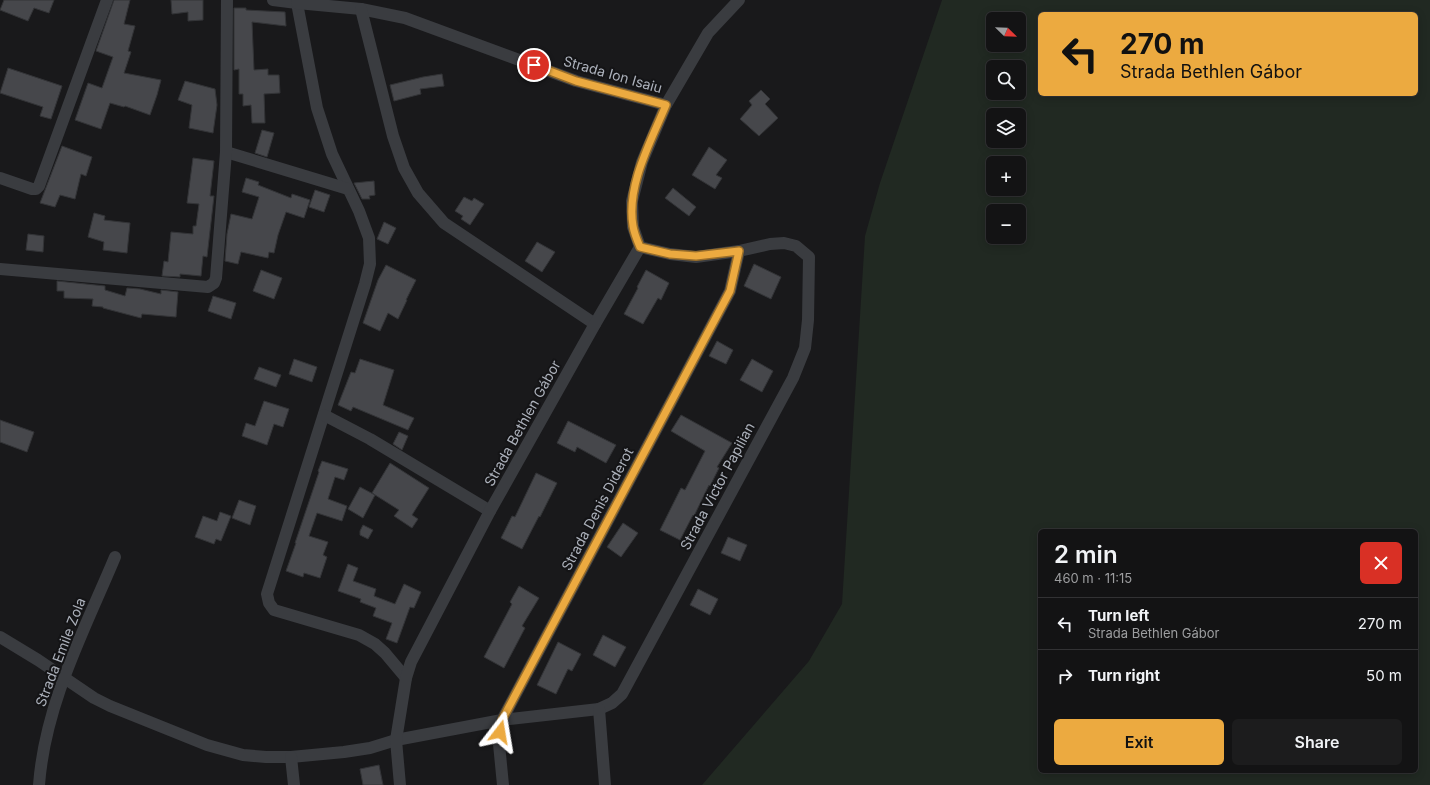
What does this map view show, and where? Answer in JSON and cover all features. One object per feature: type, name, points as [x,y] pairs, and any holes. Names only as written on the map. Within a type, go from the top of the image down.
[{"type":"street","points":[[0,178],[32,190],[39,186],[107,0]]},
{"type":"street","points":[[0,269],[208,287],[214,283],[216,278],[226,152],[227,0]]},
{"type":"street","name":"Strada Ion Isaiu","points":[[273,0],[296,3],[316,2],[404,18],[576,81],[666,105],[708,33],[738,0]]},
{"type":"street","points":[[296,3],[317,108],[332,154],[360,211],[368,238],[370,264],[267,594],[269,603],[274,610],[359,635],[375,644],[385,653],[406,678]]},
{"type":"street","points":[[361,9],[393,136],[404,168],[418,192],[444,223],[594,324]]},
{"type":"street","points":[[666,105],[642,162],[632,201],[633,227],[640,247],[670,254],[696,256],[739,251]]},
{"type":"street","points":[[226,152],[348,189]]},
{"type":"street","name":"Strada Victor Papilian","points":[[0,637],[38,660],[94,698],[110,706],[207,745],[243,755],[291,757],[350,751],[370,748],[396,740],[502,720],[599,709],[612,703],[622,694],[793,378],[805,348],[808,320],[809,256],[796,246],[784,244],[770,244],[739,251]]},
{"type":"street","name":"Strada Bethlen Gábor","points":[[400,785],[396,740],[406,678],[412,662],[490,511],[594,324],[640,247]]},
{"type":"street","name":"Strada Denis Diderot","points":[[503,785],[499,744],[502,720],[730,291],[739,251]]},
{"type":"street","points":[[324,415],[370,438],[490,511]]},
{"type":"street","name":"Strada Emile Zola","points":[[40,785],[44,741],[64,678],[115,557]]},
{"type":"street","points":[[599,709],[605,785]]},
{"type":"street","points":[[291,757],[294,785]]},
{"type":"shaded area","points":[[942,0],[1430,0],[1430,785],[702,785],[809,661],[842,604],[865,236],[880,183]]},
{"type":"building","points":[[4,0],[54,0],[49,13],[34,8],[28,21],[0,10]]},
{"type":"building","points":[[114,0],[130,0],[124,24],[135,26],[128,51],[131,52],[124,73],[161,80],[150,115],[125,106],[110,103],[101,129],[75,120],[88,83],[102,88],[113,57],[96,51]]},
{"type":"building","points":[[171,0],[203,0],[203,20],[188,21],[188,12],[172,14]]},
{"type":"building","points":[[234,8],[285,12],[286,26],[252,22],[254,70],[268,69],[268,75],[279,75],[280,93],[264,94],[265,123],[252,123],[251,105],[243,106],[243,94],[239,94],[239,69],[234,70]]},
{"type":"building","points":[[8,68],[62,86],[51,119],[40,116],[43,107],[0,93]]},
{"type":"building","points":[[442,74],[444,86],[420,89],[421,94],[394,101],[390,85]]},
{"type":"building","points":[[185,81],[215,89],[217,105],[213,133],[189,128],[192,105],[178,100]]},
{"type":"building","points":[[761,90],[770,99],[765,104],[778,118],[759,136],[740,119],[752,105],[749,101]]},
{"type":"building","points":[[262,130],[274,133],[267,157],[255,153]]},
{"type":"building","points":[[62,146],[92,157],[86,176],[81,174],[75,199],[60,195],[55,207],[40,203]]},
{"type":"building","points":[[709,147],[727,160],[716,175],[722,178],[715,189],[692,175]]},
{"type":"building","points":[[193,158],[214,161],[210,196],[214,196],[207,257],[203,256],[201,276],[180,274],[180,277],[162,276],[164,261],[168,262],[171,232],[193,234],[193,226],[196,226],[199,204],[187,203]]},
{"type":"building","points":[[246,178],[259,182],[258,185],[291,198],[292,194],[310,200],[304,218],[286,212],[278,235],[274,253],[269,252],[268,258],[241,252],[238,264],[225,261],[227,234],[231,214],[252,219],[259,197],[242,192]]},
{"type":"building","points":[[374,181],[375,195],[369,196],[370,199],[362,199],[354,183]]},
{"type":"building","points":[[673,188],[696,207],[689,216],[665,198]]},
{"type":"building","points":[[315,190],[330,195],[324,212],[309,207]]},
{"type":"building","points":[[464,197],[472,201],[474,198],[484,204],[470,225],[461,219],[463,216],[455,211]]},
{"type":"building","points":[[94,213],[105,216],[104,220],[130,223],[127,253],[103,250],[104,242],[88,237]]},
{"type":"building","points":[[384,222],[396,228],[388,244],[377,239]]},
{"type":"building","points":[[28,234],[44,236],[43,252],[26,250]]},
{"type":"building","points":[[537,242],[555,252],[542,272],[525,261]]},
{"type":"building","points":[[754,264],[781,277],[771,299],[744,286]]},
{"type":"building","points":[[386,265],[416,280],[398,319],[388,313],[380,331],[363,323],[378,280]]},
{"type":"building","points":[[261,270],[282,278],[274,299],[253,291]]},
{"type":"building","points":[[646,270],[669,283],[661,300],[658,298],[643,324],[624,314]]},
{"type":"building","points":[[57,281],[105,286],[105,290],[125,296],[127,288],[140,289],[161,294],[161,290],[178,292],[176,317],[142,314],[141,318],[103,307],[92,306],[93,299],[64,298],[64,291],[57,291]]},
{"type":"building","points":[[213,296],[236,303],[231,319],[208,311]]},
{"type":"building","points":[[717,341],[733,350],[726,364],[709,356]]},
{"type":"building","points":[[294,359],[317,367],[312,382],[289,374]]},
{"type":"building","points":[[360,359],[394,370],[383,405],[414,418],[408,430],[353,407],[351,411],[338,405],[351,372],[355,373]]},
{"type":"building","points":[[752,359],[773,371],[762,392],[740,380]]},
{"type":"building","points":[[259,367],[281,375],[276,387],[254,379]]},
{"type":"building","points":[[264,401],[289,409],[283,427],[274,424],[267,445],[242,436],[246,423],[255,426]]},
{"type":"building","points":[[681,415],[732,443],[717,467],[719,468],[710,486],[709,485],[680,540],[660,530],[681,488],[685,490],[705,451],[671,431]]},
{"type":"building","points":[[0,420],[34,432],[27,452],[0,442]]},
{"type":"building","points":[[568,421],[616,445],[606,463],[577,447],[575,452],[557,443]]},
{"type":"building","points":[[399,432],[408,436],[402,450],[393,444]]},
{"type":"building","points":[[322,461],[348,469],[344,480],[335,477],[328,499],[347,506],[342,521],[317,513],[309,536],[328,542],[323,555],[327,557],[320,578],[304,573],[303,577],[286,571]]},
{"type":"building","points":[[390,463],[429,488],[412,515],[418,519],[412,528],[394,516],[399,510],[372,493]]},
{"type":"building","points":[[536,473],[557,483],[522,549],[501,538],[512,516],[515,517]]},
{"type":"building","points":[[360,487],[375,495],[363,518],[348,509]]},
{"type":"building","points":[[239,500],[256,506],[250,525],[232,518]]},
{"type":"building","points":[[220,512],[231,516],[221,541],[216,539],[214,544],[195,537],[203,516],[217,521]]},
{"type":"building","points":[[623,523],[638,533],[621,557],[607,547]]},
{"type":"building","points":[[363,525],[373,530],[368,539],[360,535]]},
{"type":"building","points":[[728,537],[747,545],[740,561],[721,553]]},
{"type":"building","points":[[348,564],[358,568],[353,581],[376,589],[374,596],[395,604],[404,584],[421,592],[414,608],[410,607],[397,643],[386,639],[392,623],[373,616],[376,608],[360,602],[361,599],[338,591]]},
{"type":"building","points":[[519,586],[539,598],[522,626],[525,628],[504,668],[484,657],[512,604],[510,602]]},
{"type":"building","points":[[698,589],[718,599],[710,615],[690,605]]},
{"type":"building","points":[[603,635],[626,647],[615,667],[593,655]]},
{"type":"building","points":[[558,642],[581,654],[572,671],[568,669],[556,694],[537,685]]},
{"type":"building","points":[[379,765],[383,785],[363,785],[360,769]]},
{"type":"route","points":[[500,732],[502,720],[730,291],[739,251],[696,256],[670,254],[640,247],[633,227],[632,201],[642,162],[666,105],[576,81],[534,65]]}]
